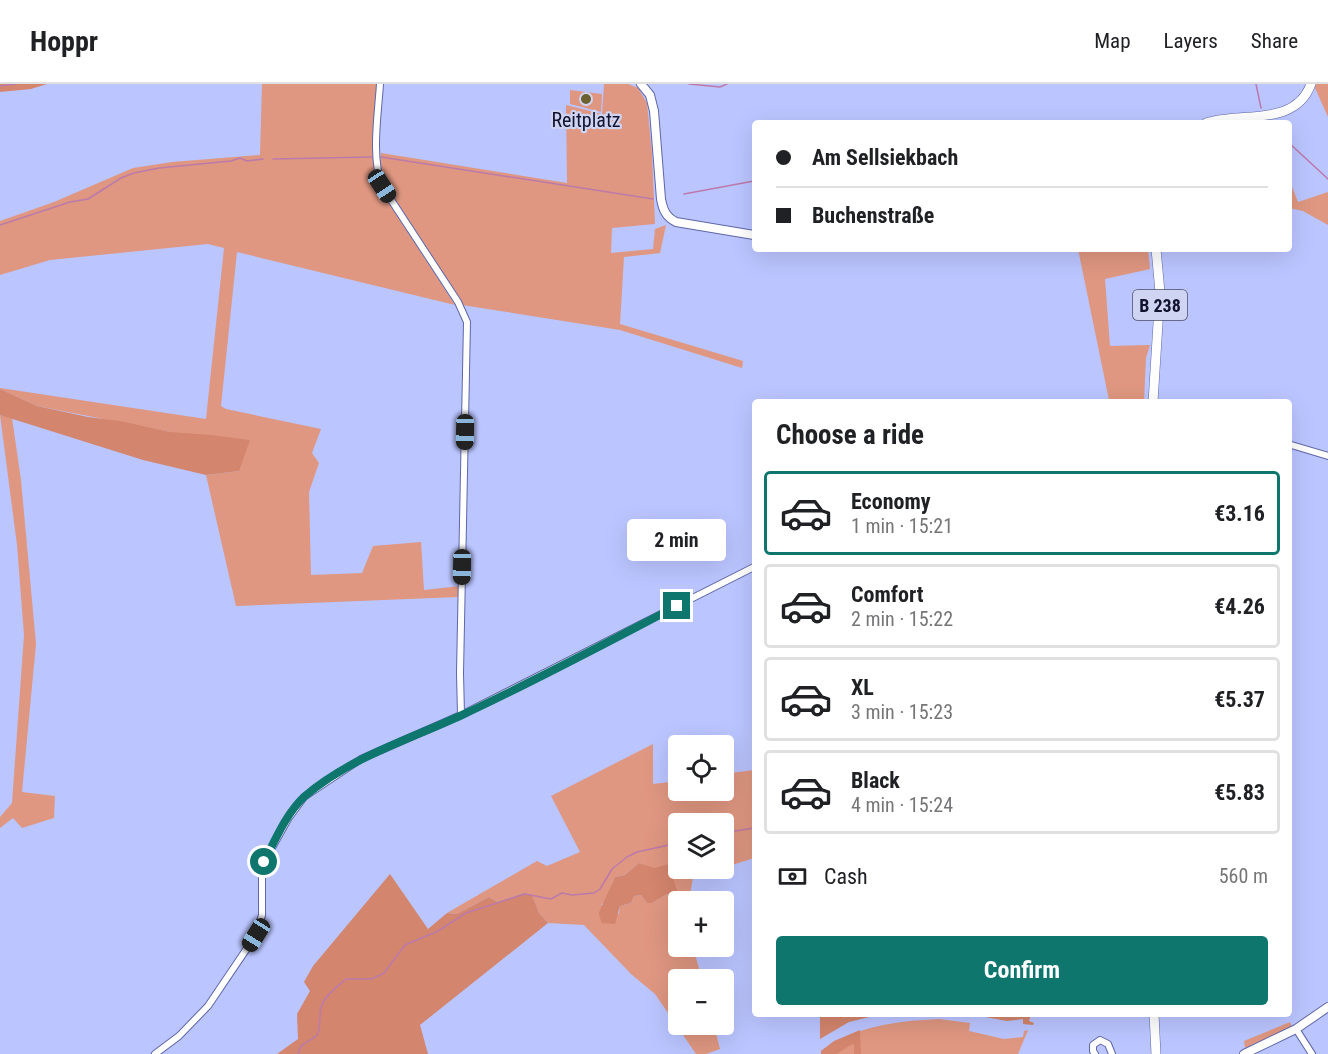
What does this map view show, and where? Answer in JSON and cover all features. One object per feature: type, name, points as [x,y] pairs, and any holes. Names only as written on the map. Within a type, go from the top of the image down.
[{"type":"main road","points":[[1218,120],[1270,115],[1284,111],[1296,105],[1306,95],[1311,84]]},
{"type":"main road","name":"B 238","points":[[1154,399],[1161,292],[1156,252]]},
{"type":"main road","points":[[1154,1017],[1156,1054]]},
{"type":"street","points":[[380,84],[376,163],[378,177],[458,302],[466,322],[461,715]]},
{"type":"street","points":[[641,84],[652,101],[661,199],[668,218],[676,222],[752,235]]},
{"type":"street","points":[[1292,445],[1328,456]]},
{"type":"street","points":[[155,1054],[179,1036],[208,1006],[256,935],[262,915],[264,862],[288,819],[304,797],[361,759],[461,715],[752,568]]},
{"type":"street","points":[[1244,1054],[1296,1029],[1328,1007]]},
{"type":"street","points":[[1296,1029],[1312,1054]]},
{"type":"street","points":[[1095,1054],[1093,1045],[1098,1040],[1104,1041],[1112,1054]]},
{"type":"shaded area","points":[[0,84],[47,84],[31,89],[0,92]]},
{"type":"shaded area","points":[[262,84],[378,84],[374,156],[378,186],[455,305],[237,252],[221,406],[226,409],[321,429],[312,453],[319,463],[309,492],[311,575],[362,573],[373,546],[421,542],[424,590],[460,586],[458,597],[236,606],[206,475],[239,471],[170,432],[37,406],[0,389],[206,419],[224,248],[208,244],[50,260],[0,275],[0,221],[54,202],[133,168],[172,162],[260,155]]},
{"type":"shaded area","points":[[604,84],[628,84],[638,88],[647,103],[655,224],[612,228],[611,253],[653,249],[655,229],[666,225],[660,253],[624,257],[620,324],[743,361],[742,368],[620,330],[462,305],[383,181],[380,169],[381,153],[567,183],[566,105],[602,114]]},
{"type":"shaded area","points":[[1316,84],[1328,84],[1328,117],[1315,88]]},
{"type":"shaded area","name":"Reitplatz","points":[[570,90],[602,94],[601,112],[570,104]]},
{"type":"shaded area","points":[[1292,187],[1298,202],[1328,192],[1328,225],[1303,211],[1292,209]]},
{"type":"shaded area","points":[[1079,252],[1148,252],[1150,269],[1105,279],[1110,346],[1150,345],[1146,358],[1144,399],[1109,399]]},
{"type":"shaded area","points":[[0,389],[37,406],[88,417],[120,421],[170,432],[250,440],[239,471],[206,475],[143,460],[0,415]]},
{"type":"shaded area","points":[[0,415],[12,418],[21,480],[36,644],[22,792],[55,796],[54,818],[22,828],[13,818],[0,828],[0,817],[12,803],[24,635],[17,545]]},
{"type":"shaded area","points":[[653,744],[653,784],[668,782],[668,801],[734,801],[734,773],[752,770],[752,859],[734,864],[734,813],[668,813],[668,879],[693,879],[691,891],[676,891],[665,878],[639,863],[625,875],[615,877],[606,900],[601,905],[619,914],[620,906],[631,903],[634,896],[641,895],[647,903],[652,903],[668,895],[668,957],[696,957],[699,969],[668,969],[668,1013],[655,994],[631,974],[584,925],[548,923],[539,913],[532,895],[523,893],[497,902],[489,897],[457,914],[447,913],[537,861],[547,866],[580,852],[551,796]]},
{"type":"shaded area","points":[[639,863],[654,868],[668,864],[668,879],[673,879],[677,891],[668,891],[668,895],[652,903],[647,903],[641,895],[634,896],[631,903],[620,906],[615,924],[602,923],[599,913],[615,877],[625,875]]},
{"type":"shaded area","points":[[390,874],[428,929],[447,913],[457,914],[489,897],[497,902],[523,893],[532,895],[539,913],[548,923],[420,1025],[428,1054],[277,1054],[298,1039],[297,1014],[310,991],[304,982],[313,966]]},
{"type":"shaded area","points":[[820,1017],[870,1017],[849,1022],[820,1039]]},
{"type":"shaded area","points":[[985,1017],[1030,1017],[1029,1021],[1034,1023],[1033,1025],[1023,1024],[1023,1019],[1007,1021]]},
{"type":"shaded area","points":[[939,1019],[970,1023],[969,1031],[1004,1039],[1023,1037],[1024,1031],[1028,1030],[1018,1054],[821,1054],[821,1051],[834,1043],[862,1030],[892,1023]]},
{"type":"shaded area","points":[[1290,1022],[1292,1027],[1245,1048],[1244,1041]]},
{"type":"shaded area","points":[[860,1030],[861,1054],[854,1054],[852,1044],[837,1054],[821,1054],[821,1051],[834,1041]]},
{"type":"shaded area","points":[[683,1035],[716,1035],[720,1049],[706,1054],[696,1054]]},
{"type":"waterway","points":[[0,86],[16,84]]},
{"type":"waterway","points":[[689,84],[720,87],[727,84]]},
{"type":"waterway","points":[[1256,84],[1261,108]]},
{"type":"waterway","points":[[1292,146],[1328,179]]},
{"type":"waterway","points":[[273,159],[372,157]]},
{"type":"waterway","points":[[381,157],[653,199]]},
{"type":"waterway","points":[[0,225],[70,202],[88,199],[121,178],[134,173],[240,158],[247,161],[263,159]]},
{"type":"waterway","points":[[684,194],[752,181]]},
{"type":"waterway","points":[[734,831],[752,828]]},
{"type":"waterway","points":[[298,1054],[302,1046],[318,1033],[321,1007],[325,999],[346,979],[372,979],[384,973],[405,945],[438,931],[466,913],[525,894],[551,899],[562,893],[572,895],[594,893],[600,889],[612,869],[627,857],[637,852],[668,845]]},
{"type":"place","name":"Reitplatz","points":[[586,99]]},
{"type":"route","points":[[264,862],[296,806],[304,797],[348,766],[374,752],[461,715],[677,606]]}]
